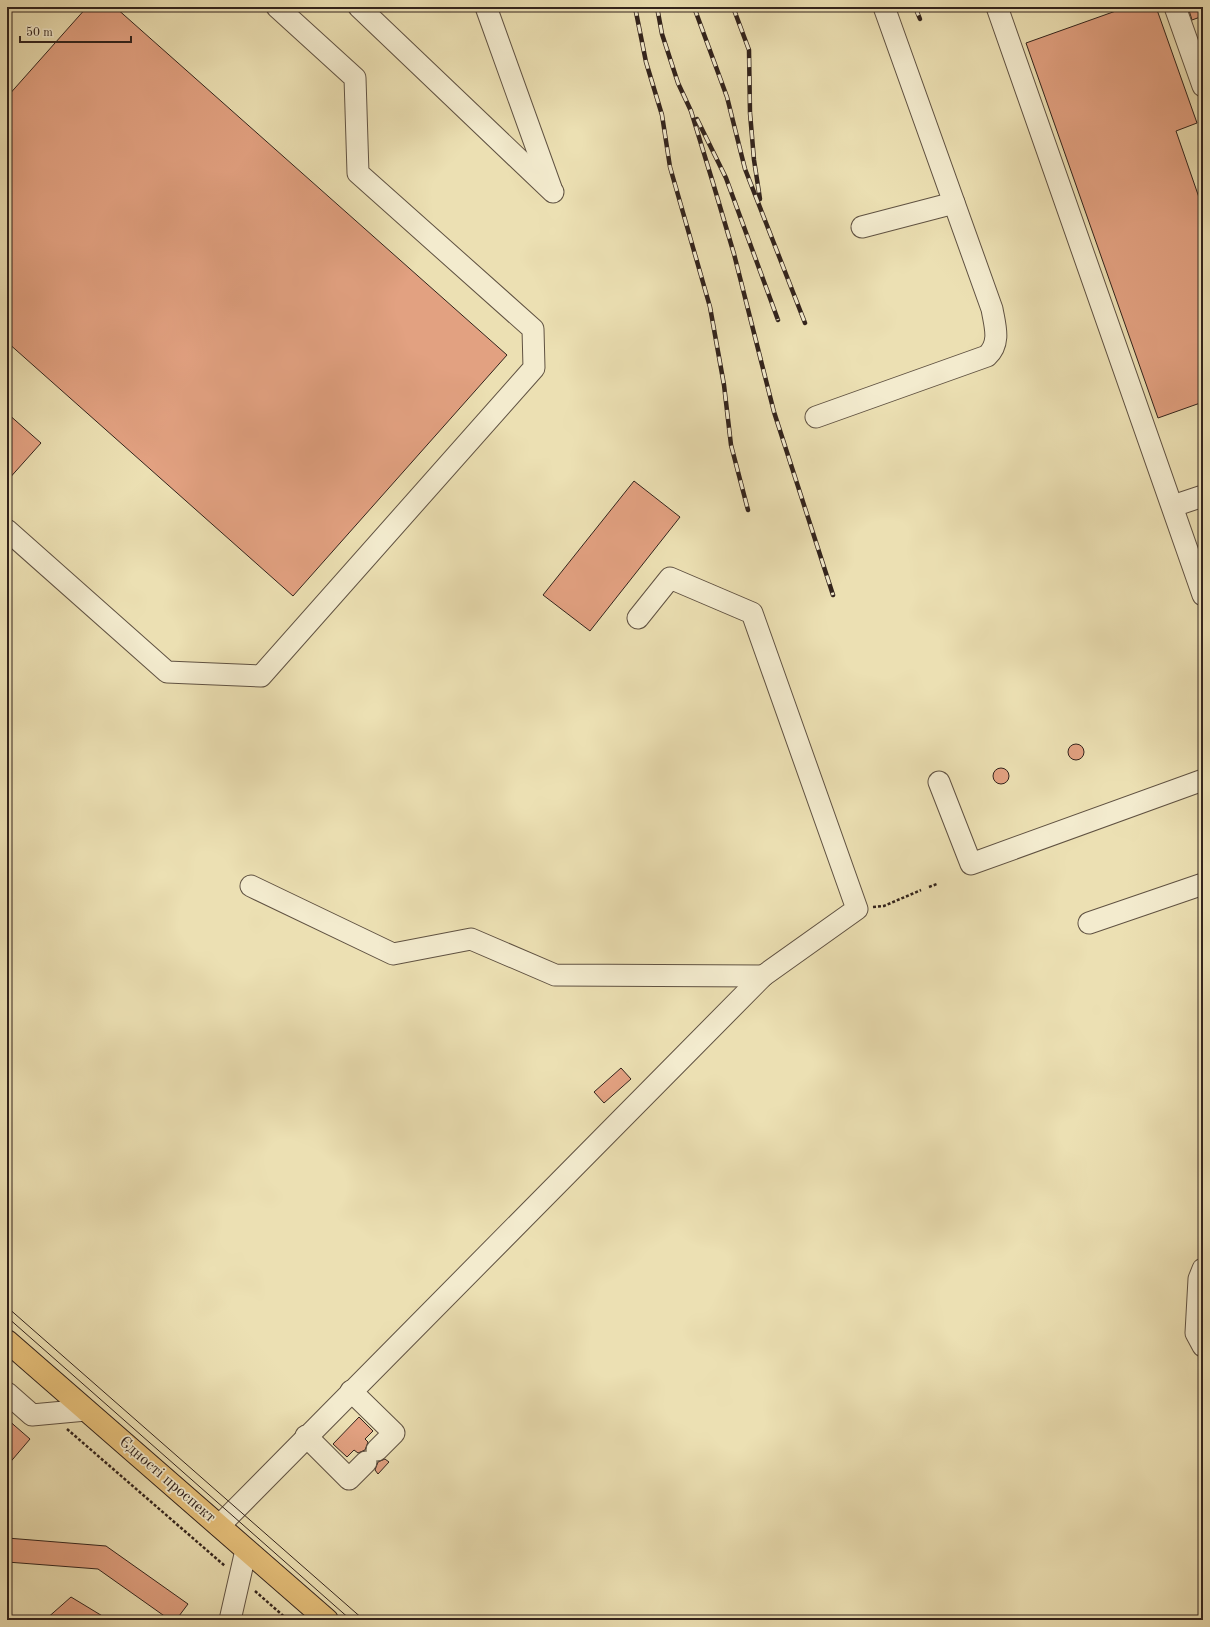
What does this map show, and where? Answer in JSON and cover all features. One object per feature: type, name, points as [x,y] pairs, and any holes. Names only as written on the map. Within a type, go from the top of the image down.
[{"type":"main road","name":"Єдності проспект","points":[[7,1341],[327,1620]]},
{"type":"street","points":[[7,530],[167,672],[261,676],[534,368],[533,329],[358,173],[355,78],[277,7]]},
{"type":"street","points":[[359,7],[553,192],[486,7]]},
{"type":"street","points":[[816,417],[987,356],[993,351],[996,341],[992,309],[884,7]]},
{"type":"street","points":[[997,7],[1203,595]]},
{"type":"street","points":[[1175,7],[1196,43],[1203,86]]},
{"type":"street","points":[[862,227],[954,203]]},
{"type":"street","points":[[1173,506],[1203,496]]},
{"type":"street","points":[[219,1526],[306,1436],[763,976],[857,909],[752,613],[670,578],[638,618]]},
{"type":"street","points":[[939,782],[971,864],[1203,780]]},
{"type":"street","points":[[1089,923],[1203,884]]},
{"type":"street","points":[[251,886],[393,954],[471,939],[555,975],[763,976]]},
{"type":"street","points":[[1203,1270],[1199,1279],[1196,1333],[1203,1346]]},
{"type":"street","points":[[306,1436],[349,1479],[372,1456],[394,1434],[351,1391]]},
{"type":"street","points":[[7,1393],[32,1415],[86,1410]]},
{"type":"street","points":[[230,1620],[246,1550]]},
{"type":"path","points":[[929,887],[937,884]]},
{"type":"path","points":[[884,906],[921,890]]},
{"type":"path","points":[[66,1428],[288,1620]]},
{"type":"building","points":[[87,7],[115,7],[507,355],[293,596],[7,342],[7,97]]},
{"type":"building","points":[[1127,7],[1156,7],[1197,123],[1176,131],[1203,209],[1203,402],[1158,418],[1026,43]]},
{"type":"building","points":[[1188,7],[1203,7],[1203,16],[1192,20]]},
{"type":"building","points":[[7,413],[41,443],[7,481]]},
{"type":"building","points":[[634,481],[680,517],[590,631],[543,595]]},
{"type":"building","points":[[1076,744],[1083,749],[1084,752],[1079,759],[1076,760],[1069,755],[1068,752],[1073,745]]},
{"type":"building","points":[[1001,768],[1008,773],[1009,776],[1004,783],[1001,784],[994,779],[993,776],[998,769]]},
{"type":"building","points":[[621,1068],[631,1079],[604,1103],[594,1092]]},
{"type":"building","points":[[359,1417],[373,1431],[365,1439],[368,1442],[365,1450],[358,1453],[354,1450],[347,1457],[333,1444]]},
{"type":"building","points":[[7,1419],[30,1439],[7,1466]]},
{"type":"building","points":[[385,1459],[389,1462],[378,1474],[375,1470],[378,1462]]},
{"type":"building","points":[[7,1538],[106,1546],[188,1604],[176,1620],[170,1620],[98,1569],[7,1562]]},
{"type":"building","points":[[71,1597],[109,1620],[45,1620]]},
{"type":"tram line","points":[[7,1307],[364,1620]]},
{"type":"tram line","points":[[7,1317],[351,1620]]},
{"type":"railway","points":[[635,7],[646,62],[662,115],[670,167],[710,307],[724,385],[731,445],[748,510]]},
{"type":"railway","points":[[657,7],[662,34],[678,83],[691,111],[734,254],[774,412],[833,595]]},
{"type":"railway","points":[[694,7],[727,97],[745,169],[805,323]]},
{"type":"railway","points":[[733,7],[749,50],[750,113],[754,160],[760,199]]},
{"type":"railway","points":[[915,7],[920,19]]},
{"type":"railway","points":[[697,119],[726,178],[778,320]]}]
